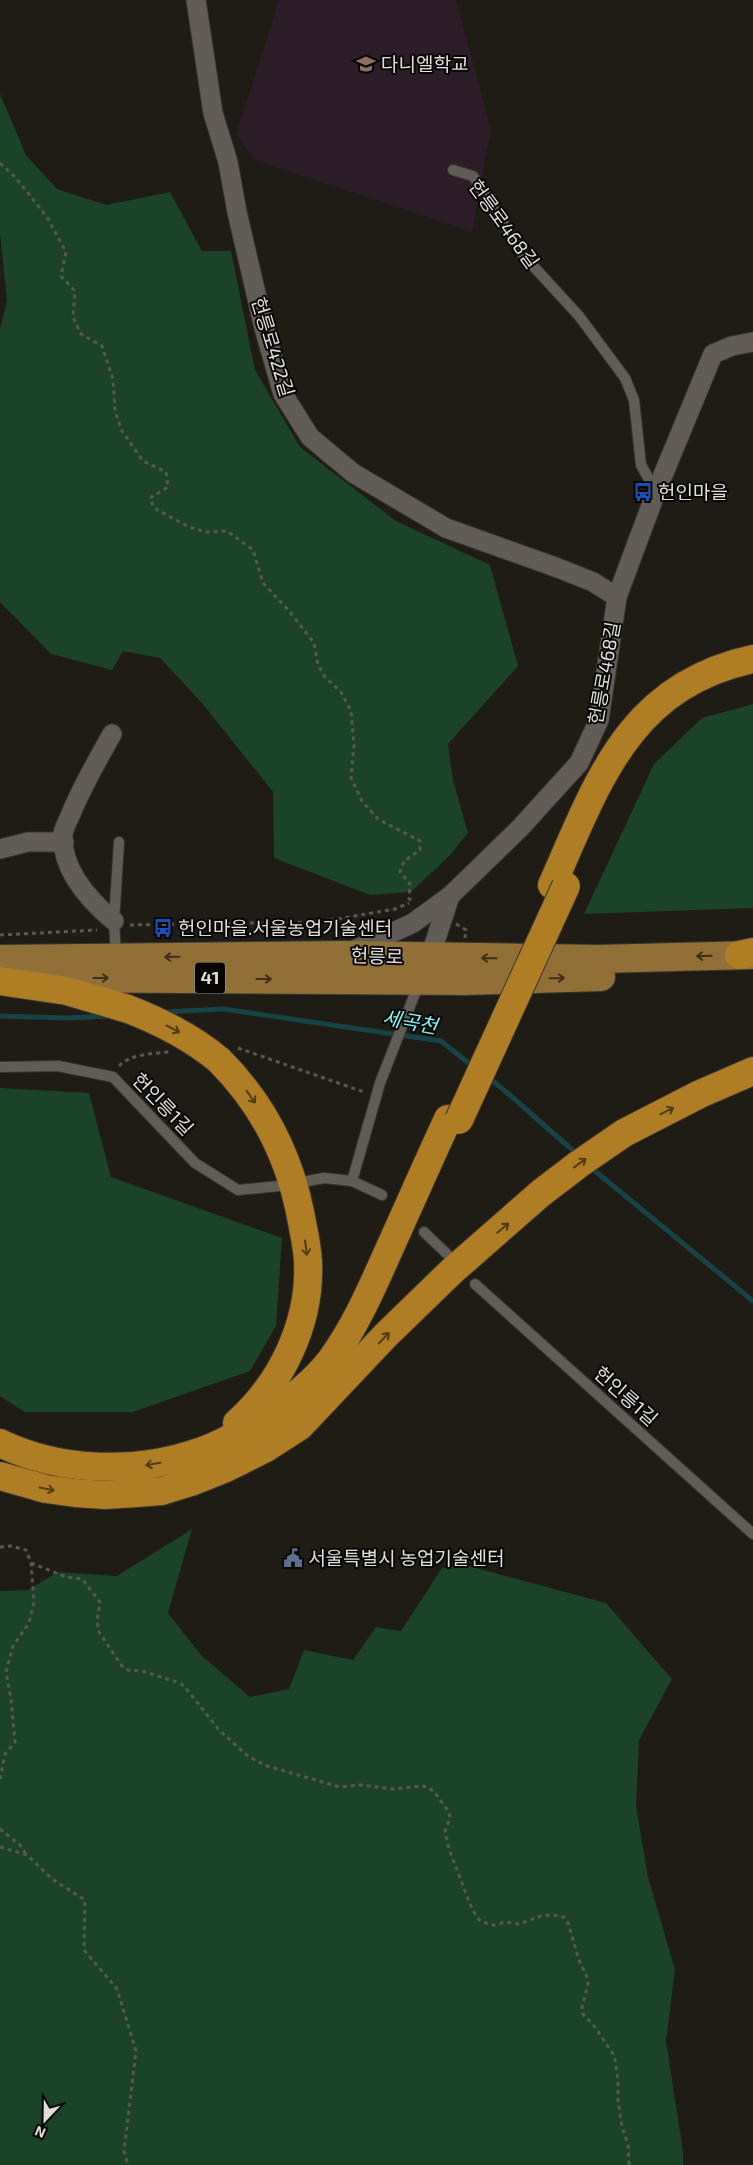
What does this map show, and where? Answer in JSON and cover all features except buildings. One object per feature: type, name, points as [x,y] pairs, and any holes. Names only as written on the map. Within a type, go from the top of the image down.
[{"type":"highway","points":[[0,1443],[41,1458],[72,1464],[128,1467],[154,1464],[200,1452],[242,1432],[276,1410],[308,1385],[330,1361],[365,1304],[453,1119],[559,886],[602,777],[634,727],[654,707],[682,687],[714,671],[753,659]]},
{"type":"highway","points":[[559,886],[617,781],[629,761],[652,731],[677,708],[702,690],[753,672]]},
{"type":"highway","points":[[0,979],[67,992],[128,1009],[177,1031],[219,1060],[246,1089],[258,1106],[284,1154],[298,1202],[306,1240],[308,1280],[296,1334],[275,1380],[253,1407],[200,1452]]},
{"type":"highway","points":[[0,1476],[46,1489],[105,1495],[162,1491],[226,1468],[266,1448],[300,1426],[386,1335],[452,1271],[541,1193],[624,1133],[700,1094],[753,1071]]},
{"type":"highway","points":[[226,1468],[292,1420],[324,1387],[354,1347],[375,1307],[453,1119]]},
{"type":"main road","name":"헌릉로","points":[[0,959],[343,955],[426,968],[474,980],[749,959]]},
{"type":"main road","name":"헌릉로","points":[[0,979],[426,968],[463,958],[749,959]]},
{"type":"street","name":"헌릉로422길","points":[[196,0],[213,113],[228,162],[237,212],[264,328],[283,394],[310,437],[353,473],[446,528],[593,582],[617,597]]},
{"type":"street","name":"헌릉로468길","points":[[343,955],[413,923],[438,914],[450,896],[520,828],[580,763],[599,720],[617,597],[656,492],[713,354],[732,346],[753,342]]},
{"type":"street","points":[[112,734],[76,798],[63,833],[64,854],[77,881],[93,903],[114,924]]},
{"type":"street","points":[[0,849],[28,842],[64,842]]},
{"type":"street","points":[[426,968],[438,914]]},
{"type":"lane","name":"헌릉로468길","points":[[453,170],[473,176],[524,256],[579,316],[625,378],[634,400],[640,465],[656,492]]},
{"type":"lane","points":[[117,958],[114,924],[119,842]]},
{"type":"lane","name":"헌릉로","points":[[352,1181],[380,1083],[407,1010],[426,968]]},
{"type":"lane","name":"헌인릉1길","points":[[0,1067],[58,1066],[113,1078],[195,1163],[238,1190],[293,1184],[324,1178],[352,1181],[382,1195]]},
{"type":"lane","points":[[424,1232],[446,1254]]},
{"type":"lane","name":"헌인릉1길","points":[[475,1284],[753,1534]]},
{"type":"path","points":[[0,163],[16,178],[47,217],[66,252],[61,276],[75,291],[74,317],[81,334],[102,346],[113,379],[115,411],[122,431],[144,461],[166,472],[168,487],[150,498],[154,508],[189,527],[206,532],[227,531],[253,550],[263,583],[314,642],[318,665],[325,677],[341,692],[351,711],[354,745],[352,778],[362,801],[378,819],[420,841],[420,850],[404,861],[400,872],[410,884],[409,899],[466,930],[463,958]]},
{"type":"path","points":[[0,935],[102,929],[114,924],[320,922],[395,909],[413,901]]},
{"type":"path","points":[[0,1547],[11,1546],[26,1550],[32,1563],[34,1602],[29,1623],[13,1646],[6,1672],[11,1698],[15,1742],[5,1754],[0,1780]]},
{"type":"path","points":[[32,1563],[66,1577],[82,1579],[100,1602],[97,1620],[102,1638],[122,1666],[128,1670],[142,1671],[180,1683],[219,1730],[249,1757],[267,1766],[340,1786],[393,1789],[428,1787],[450,1812],[450,1818],[445,1831],[449,1849],[470,1904],[477,1918],[482,1922],[494,1925],[506,1922],[519,1924],[547,1916],[564,1918],[568,1922],[579,1960],[587,1977],[588,1984],[582,2013],[595,2027],[615,2060],[618,2100],[622,2128],[628,2146],[629,2165]]},
{"type":"path","points":[[0,1828],[20,1845],[27,1855],[52,1879],[85,1900],[84,1950],[117,1989],[136,2051],[124,2151],[128,2165]]},
{"type":"path","points":[[0,1847],[27,1855]]},
{"type":"shaded area","name":"다니엘학교","points":[[279,0],[456,0],[491,129],[472,232],[255,160],[236,135]]},
{"type":"green space","points":[[0,94],[26,155],[57,189],[106,205],[170,192],[202,251],[231,251],[255,370],[300,447],[396,521],[490,565],[518,666],[448,744],[453,780],[468,833],[449,856],[411,892],[370,895],[274,858],[273,792],[201,702],[160,658],[123,651],[112,670],[51,654],[0,602],[0,329],[7,301],[0,233]]},
{"type":"green space","points":[[753,704],[753,908],[584,914],[654,764],[702,718]]},
{"type":"green space","points":[[0,1088],[89,1093],[111,1177],[282,1238],[276,1326],[250,1371],[133,1412],[25,1412],[0,1396]]},
{"type":"green space","points":[[192,1529],[168,1613],[201,1655],[250,1697],[289,1689],[304,1650],[353,1660],[376,1627],[401,1631],[442,1568],[465,1565],[606,1603],[672,1679],[639,1740],[636,1806],[648,1877],[675,1970],[666,2041],[683,2151],[683,2165],[0,2165],[0,1591],[28,1590],[58,1572],[117,1576]]},
{"type":"waterway","name":"세곡천","points":[[165,1012],[223,1009],[441,1041],[475,1068]]},
{"type":"waterway","name":"세곡천","points":[[0,1016],[68,1018],[109,1016]]},
{"type":"waterway","name":"세곡천","points":[[488,1077],[578,1155]]},
{"type":"waterway","name":"세곡천","points":[[589,1166],[753,1301]]},
{"type":"place","name":"다니엘학교","points":[[366,64]]},
{"type":"place","name":"헌인마을","points":[[643,492]]},
{"type":"place","name":"헌인마을.서울농업기술센터","points":[[163,928]]},
{"type":"place","name":"서울특별시 농업기술센터","points":[[293,1558]]}]
